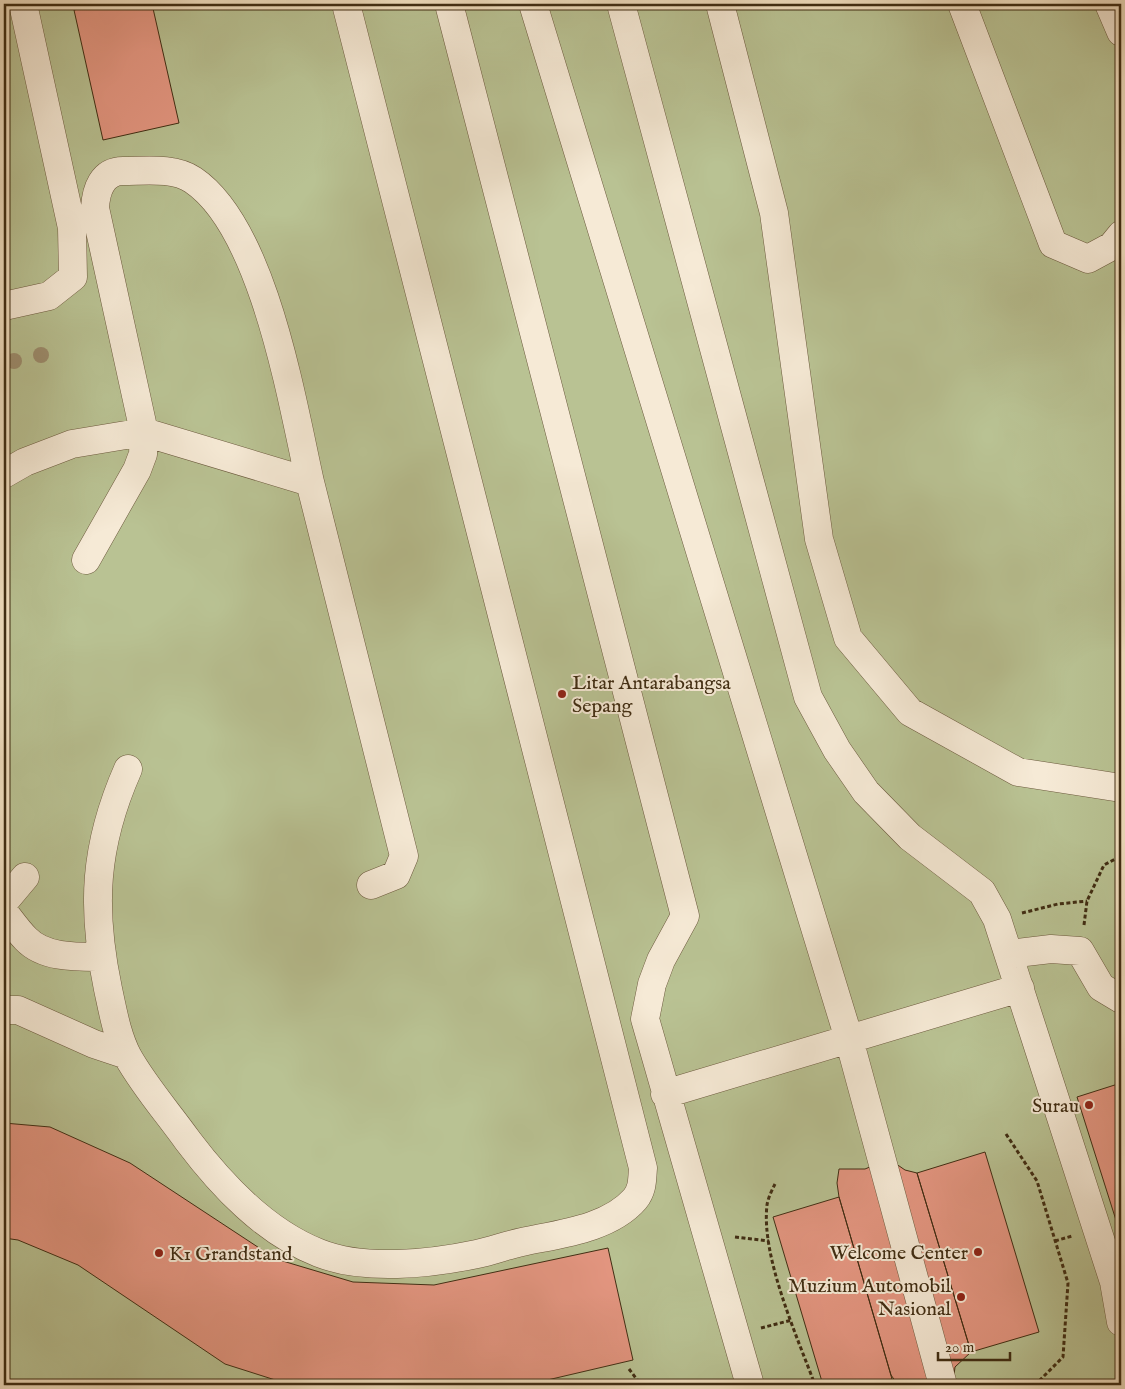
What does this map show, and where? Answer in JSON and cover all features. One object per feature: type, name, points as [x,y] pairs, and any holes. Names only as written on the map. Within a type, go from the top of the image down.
[{"type":"street","points":[[4,306],[49,296],[73,277],[72,228],[23,4]]},
{"type":"street","points":[[128,769],[117,795],[100,858],[97,881],[101,957],[114,1017],[127,1055],[147,1087],[230,1192],[264,1222],[319,1253],[354,1261],[395,1264],[432,1262],[478,1254],[572,1232],[608,1218],[635,1198],[642,1185],[640,1158],[346,4]]},
{"type":"street","points":[[449,4],[685,916],[661,960],[652,984],[646,1019],[665,1094],[750,1385]]},
{"type":"street","points":[[533,4],[849,1039],[943,1385]]},
{"type":"street","points":[[622,4],[808,697],[837,750],[866,792],[910,837],[982,892],[997,919],[1114,1282],[1121,1322]]},
{"type":"street","points":[[720,4],[774,213],[819,539],[848,638],[910,712],[1018,772],[1117,789],[1121,788]]},
{"type":"street","points":[[962,4],[1053,244],[1088,259],[1112,246],[1121,235]]},
{"type":"street","points":[[1110,4],[1121,32]]},
{"type":"street","points":[[86,560],[137,470],[143,454],[144,432],[95,208],[96,192],[103,179],[117,171],[170,172],[192,179],[217,200],[240,239],[260,282],[286,375],[310,482],[404,856],[396,875],[371,885]]},
{"type":"street","points":[[4,474],[25,462],[72,444],[144,432],[310,482]]},
{"type":"street","points":[[4,902],[25,877]]},
{"type":"street","points":[[4,912],[27,941],[44,950],[79,957],[101,957]]},
{"type":"street","points":[[1009,954],[1051,949],[1080,951],[1101,987],[1121,999]]},
{"type":"street","points":[[665,1094],[1020,988]]},
{"type":"street","points":[[4,1010],[18,1010],[94,1044],[127,1055]]},
{"type":"path","points":[[1080,951],[1087,901],[1104,865],[1121,856]]},
{"type":"path","points":[[997,919],[1058,904],[1087,901]]},
{"type":"path","points":[[1006,1134],[1037,1181],[1068,1283],[1063,1356],[1035,1385]]},
{"type":"path","points":[[775,1184],[767,1203],[766,1228],[777,1278],[815,1385]]},
{"type":"path","points":[[706,1234],[769,1240]]},
{"type":"path","points":[[736,1335],[792,1320]]},
{"type":"path","points":[[629,1369],[641,1385]]},
{"type":"path","points":[[4,1375],[12,1385]]},
{"type":"green space","name":"Litar Antarabangsa Sepang","points":[[4,4],[1121,4],[1121,1385],[4,1385]]},
{"type":"building","points":[[102,4],[152,4],[179,123],[103,140],[74,10]]},
{"type":"building","points":[[1121,1083],[1121,1236],[1077,1097]]},
{"type":"building","name":"K1 Grandstand","points":[[4,1123],[50,1127],[130,1163],[276,1259],[353,1282],[434,1285],[608,1248],[633,1360],[526,1385],[291,1385],[225,1364],[78,1265],[18,1240],[4,1238]]},
{"type":"building","name":"Welcome Center","points":[[985,1152],[1039,1332],[971,1352],[917,1173]]},
{"type":"building","points":[[889,1159],[905,1170],[917,1173],[971,1352],[955,1367],[953,1384],[898,1385],[891,1375],[839,1197],[837,1183],[839,1169],[865,1169]]},
{"type":"building","name":"Welcome Center","points":[[839,1197],[892,1379],[870,1385],[823,1385],[773,1217]]},
{"type":"place","name":"Litar Antarabangsa Sepang","points":[[562,694]]},
{"type":"place","name":"Surau","points":[[1089,1105]]},
{"type":"place","name":"Welcome Center","points":[[978,1252]]},
{"type":"place","name":"K1 Grandstand","points":[[159,1253]]},
{"type":"place","name":"Muzium Automobil Nasional","points":[[961,1297]]}]
